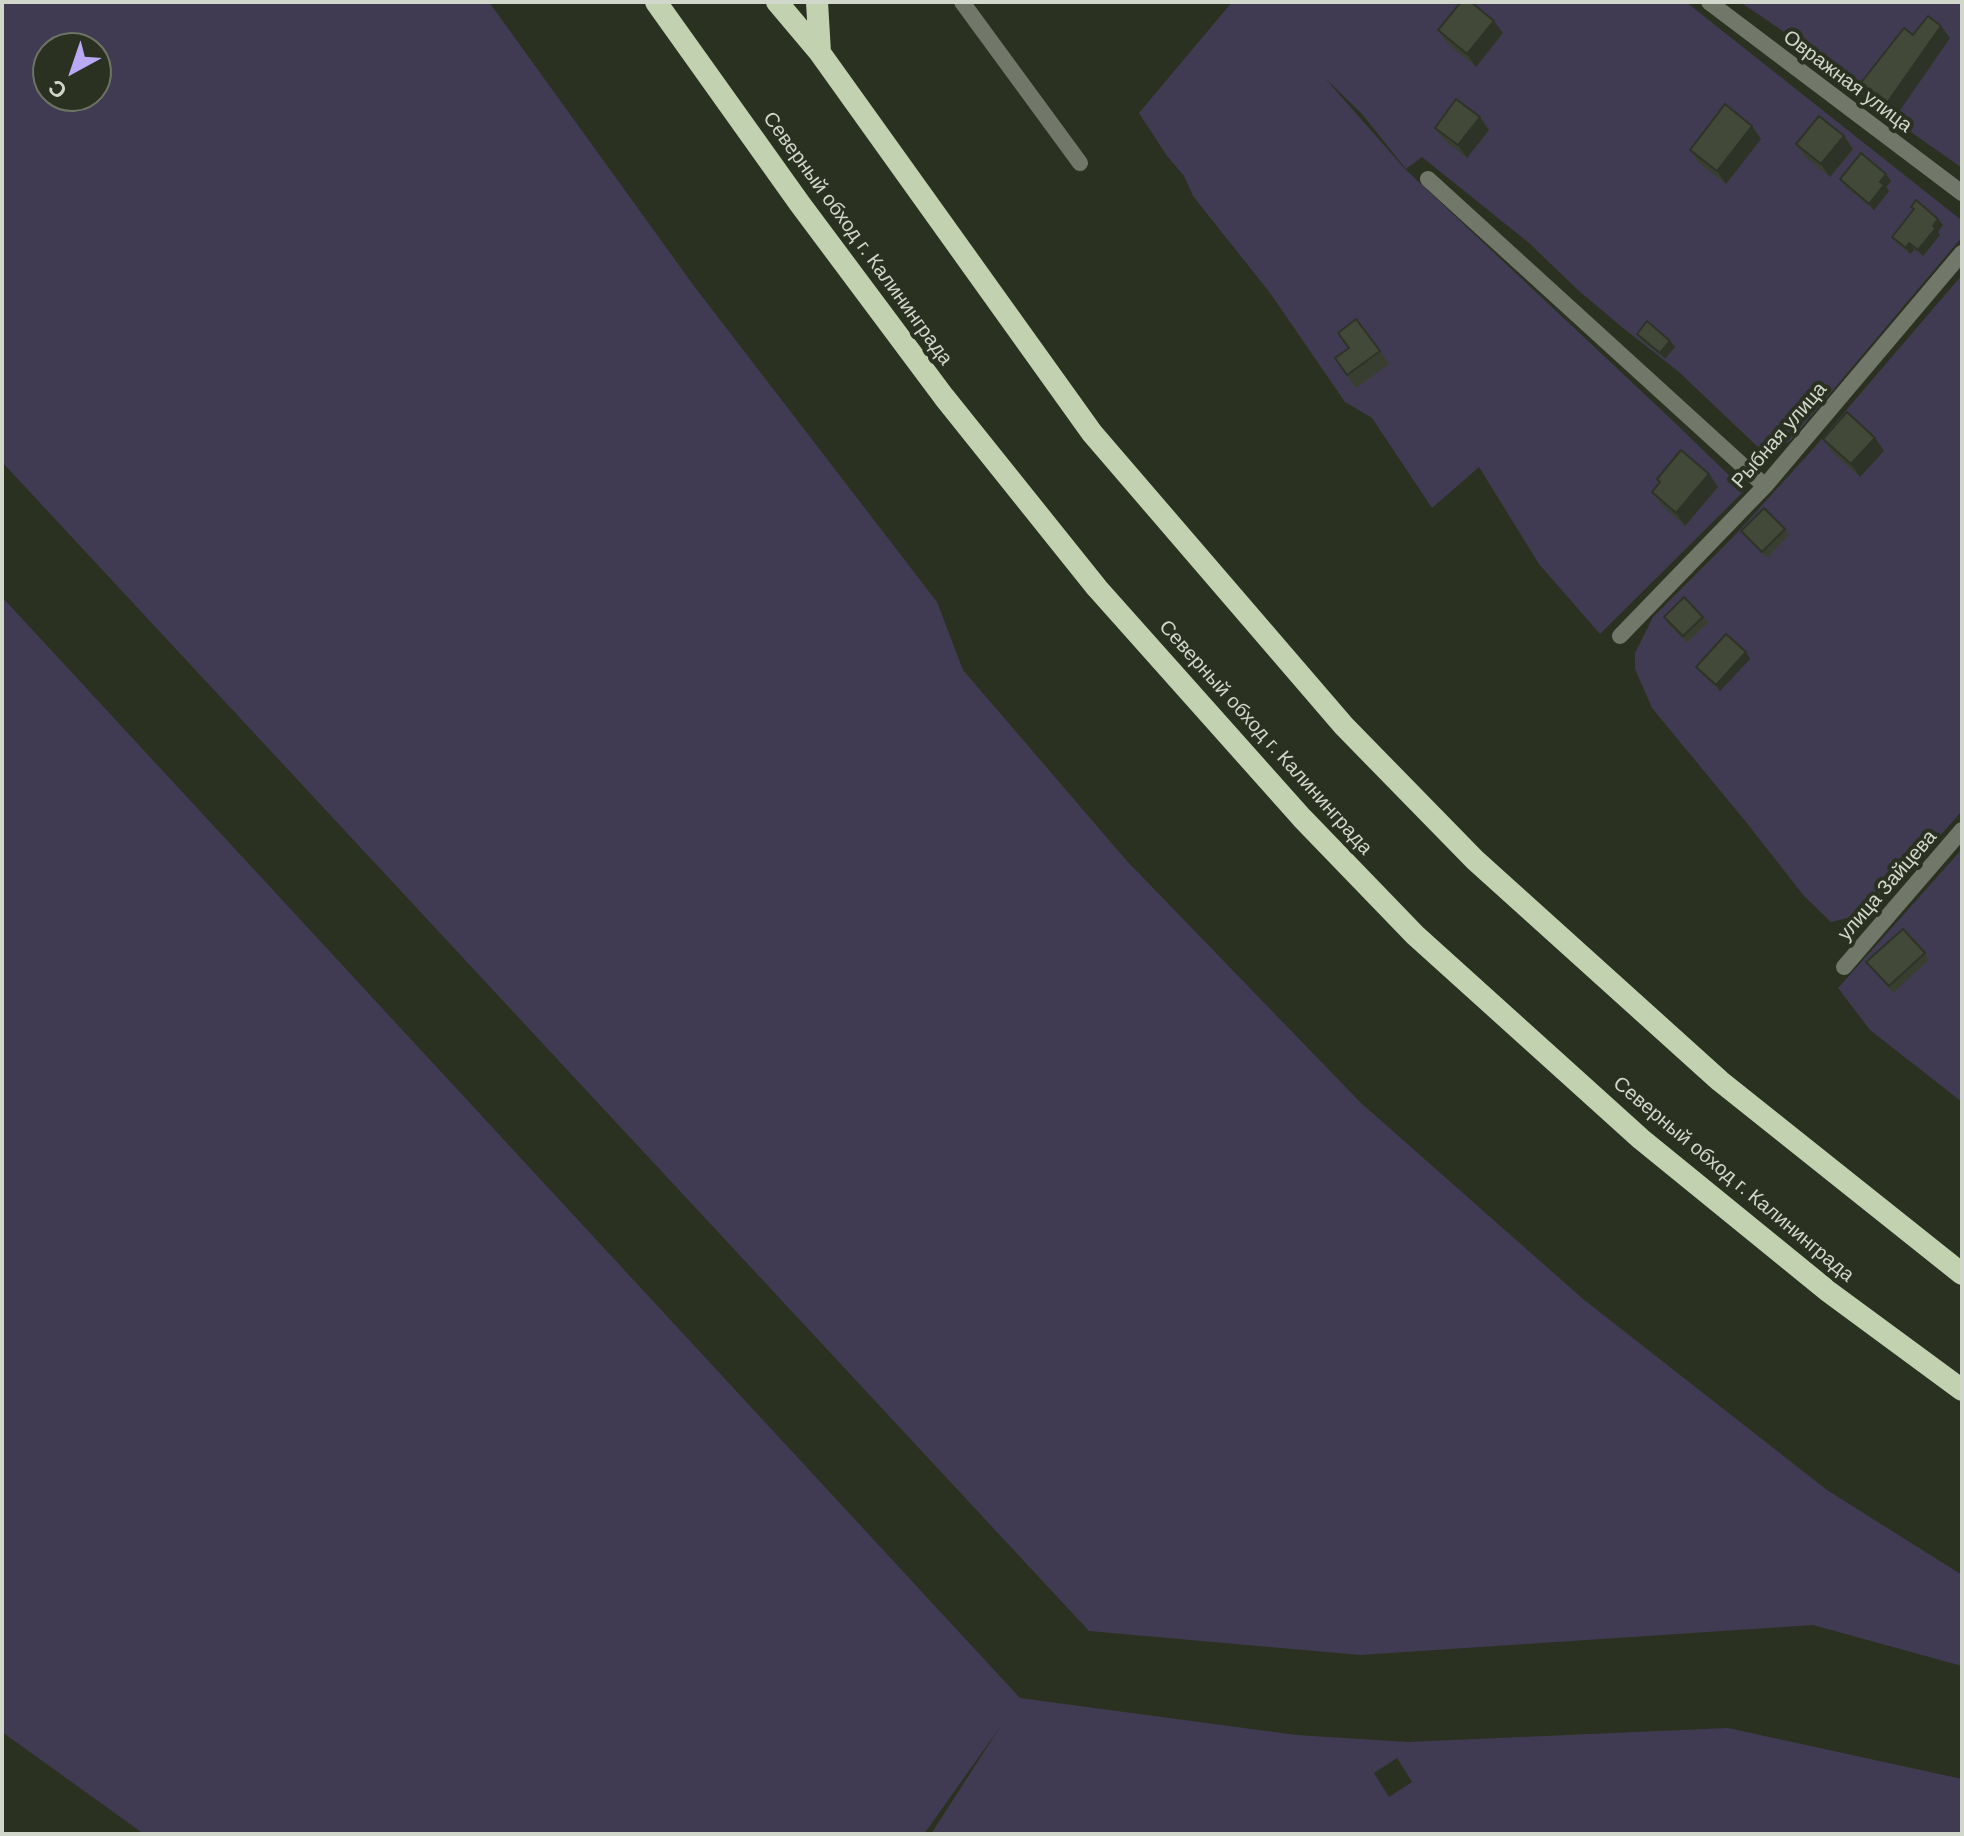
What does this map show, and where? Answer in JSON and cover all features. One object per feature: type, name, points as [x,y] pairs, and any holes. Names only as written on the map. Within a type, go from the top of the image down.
[{"type":"highway","name":"Северный обход г. Калининграда","points":[[656,2],[800,204],[953,409],[1097,588],[1302,818],[1415,935],[1641,1139],[1829,1292],[1962,1390]]},
{"type":"highway","points":[[777,2],[820,53],[1092,433],[1344,726],[1475,860],[1720,1081],[1962,1274]]},
{"type":"highway","points":[[817,2],[820,53]]},
{"type":"street","points":[[962,2],[1080,163]]},
{"type":"street","name":"Овражная улица","points":[[1709,2],[1962,193]]},
{"type":"street","points":[[1428,179],[1765,486]]},
{"type":"street","name":"Рыбная улица","points":[[1620,636],[1765,486],[1962,253]]},
{"type":"street","name":"улица Зайцева","points":[[1844,967],[1962,830]]},
{"type":"shaded area","points":[[2,2],[489,2],[694,286],[937,602],[963,670],[1126,860],[1361,1103],[1583,1299],[1827,1490],[1962,1575],[1962,1666],[1813,1625],[1360,1655],[1089,1631],[2,462]]},
{"type":"shaded area","points":[[1232,2],[1686,2],[1960,219],[1962,237],[1790,441],[1769,453],[1761,450],[1679,372],[1578,290],[1529,243],[1422,157],[1406,169],[1362,114],[1324,77],[1405,169],[1672,420],[1743,492],[1600,634],[1539,564],[1479,467],[1432,508],[1372,418],[1345,402],[1270,293],[1193,196],[1184,176],[1139,113]]},
{"type":"shaded area","points":[[1740,2],[1962,2],[1962,168],[1894,120],[1780,29]]},
{"type":"shaded area","points":[[1962,275],[1962,811],[1874,909],[1831,922],[1804,896],[1652,708],[1635,669],[1635,653],[1653,617],[1734,536],[1812,450]]},
{"type":"shaded area","points":[[2,597],[1020,1698],[1296,1735],[1408,1742],[1728,1728],[1962,1779],[1962,1834],[931,1834],[1000,1727],[924,1834],[144,1834],[2,1732]],"holes":[[[1397,1758],[1412,1782],[1389,1797],[1374,1773]]]},
{"type":"shaded area","points":[[1962,849],[1962,1102],[1870,1030],[1838,988]]},
{"type":"building","points":[[1461,2],[1471,2],[1494,21],[1467,54],[1438,30]]},
{"type":"building","points":[[1928,16],[1941,26],[1887,103],[1860,84],[1904,28],[1913,35]]},
{"type":"building","points":[[1456,99],[1480,117],[1458,145],[1435,128]]},
{"type":"building","points":[[1725,104],[1752,126],[1717,171],[1690,150]]},
{"type":"building","points":[[1819,116],[1844,136],[1821,164],[1796,144]]},
{"type":"building","points":[[1861,153],[1886,174],[1880,182],[1884,185],[1869,204],[1840,179]]},
{"type":"building","points":[[1916,200],[1938,219],[1933,226],[1936,228],[1918,250],[1909,243],[1906,248],[1892,237],[1914,209],[1911,207]]},
{"type":"building","points":[[1356,319],[1380,351],[1347,375],[1335,358],[1349,348],[1338,333]]},
{"type":"building","points":[[1647,321],[1670,341],[1660,353],[1637,334]]},
{"type":"building","points":[[1847,412],[1875,438],[1851,464],[1823,439]]},
{"type":"building","points":[[1681,450],[1709,474],[1676,513],[1652,492],[1660,482],[1657,479]]},
{"type":"building","points":[[1764,508],[1785,529],[1762,552],[1741,531]]},
{"type":"building","points":[[1684,597],[1703,617],[1683,636],[1664,617]]},
{"type":"building","points":[[1726,634],[1746,652],[1716,685],[1696,667]]},
{"type":"building","points":[[1903,929],[1925,953],[1889,986],[1866,962]]}]
